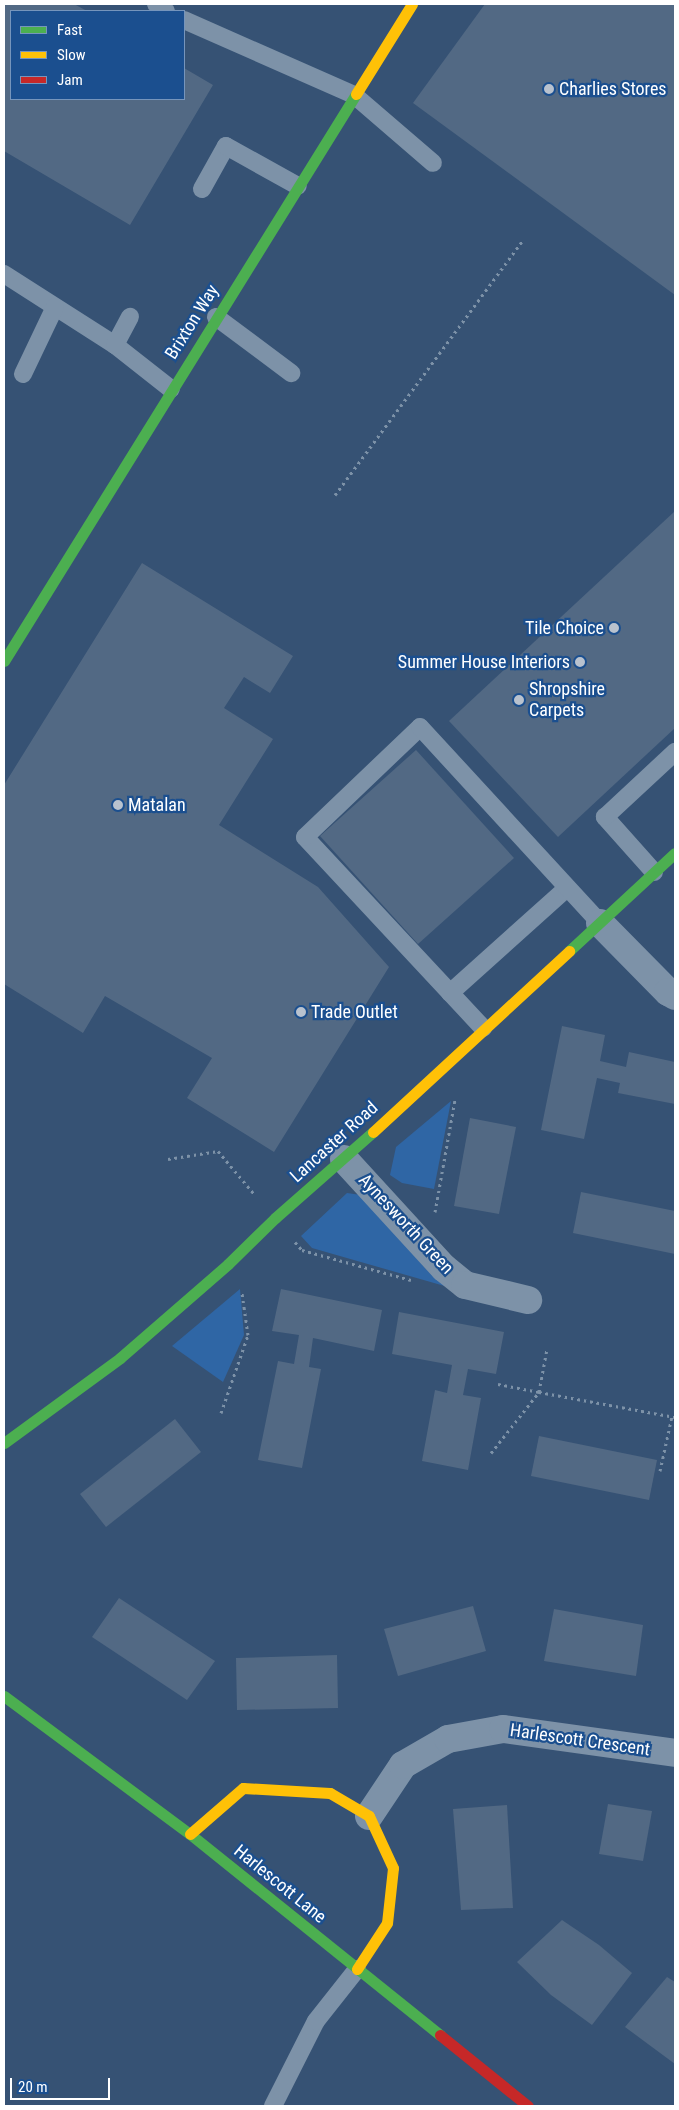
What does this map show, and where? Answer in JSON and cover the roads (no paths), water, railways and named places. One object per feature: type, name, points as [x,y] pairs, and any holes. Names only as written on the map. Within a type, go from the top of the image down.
[{"type":"street","name":"Brixton Way","points":[[4,661],[412,4]]},
{"type":"street","name":"Lancaster Road","points":[[4,1443],[120,1358],[237,1255],[275,1218],[453,1059],[483,1028],[675,853]]},
{"type":"street","points":[[600,923],[668,992],[675,996]]},
{"type":"street","name":"Aynesworth Green","points":[[344,1158],[444,1268],[465,1285],[528,1300]]},
{"type":"street","name":"Harlescott Lane","points":[[4,1696],[190,1834],[528,2106]]},
{"type":"street","name":"Harlescott Crescent","points":[[369,1816],[403,1764],[448,1739],[503,1729],[675,1753]]},
{"type":"street","points":[[190,1834],[243,1788],[330,1793],[369,1816],[393,1868],[387,1922],[357,1969]]},
{"type":"lane","points":[[185,20],[354,96],[432,163]]},
{"type":"lane","points":[[202,189],[226,146],[298,186]]},
{"type":"lane","points":[[4,274],[115,345],[171,390]]},
{"type":"lane","points":[[23,374],[56,307]]},
{"type":"lane","points":[[115,345],[130,317]]},
{"type":"lane","points":[[216,317],[292,373]]},
{"type":"lane","points":[[483,1028],[304,837],[420,727],[600,923]]},
{"type":"lane","points":[[654,872],[605,817],[675,752]]},
{"type":"lane","points":[[450,993],[567,888]]},
{"type":"lane","points":[[273,2106],[316,2021],[357,1969]]},
{"type":"place","name":"Charlies Stores","points":[[549,89]]},
{"type":"place","name":"Tile Choice","points":[[614,628]]},
{"type":"place","name":"Summer House Interiors","points":[[580,662]]},
{"type":"place","name":"Shropshire Carpets","points":[[519,700]]},
{"type":"place","name":"Matalan","points":[[118,805]]},
{"type":"place","name":"Trade Outlet","points":[[301,1012]]}]
